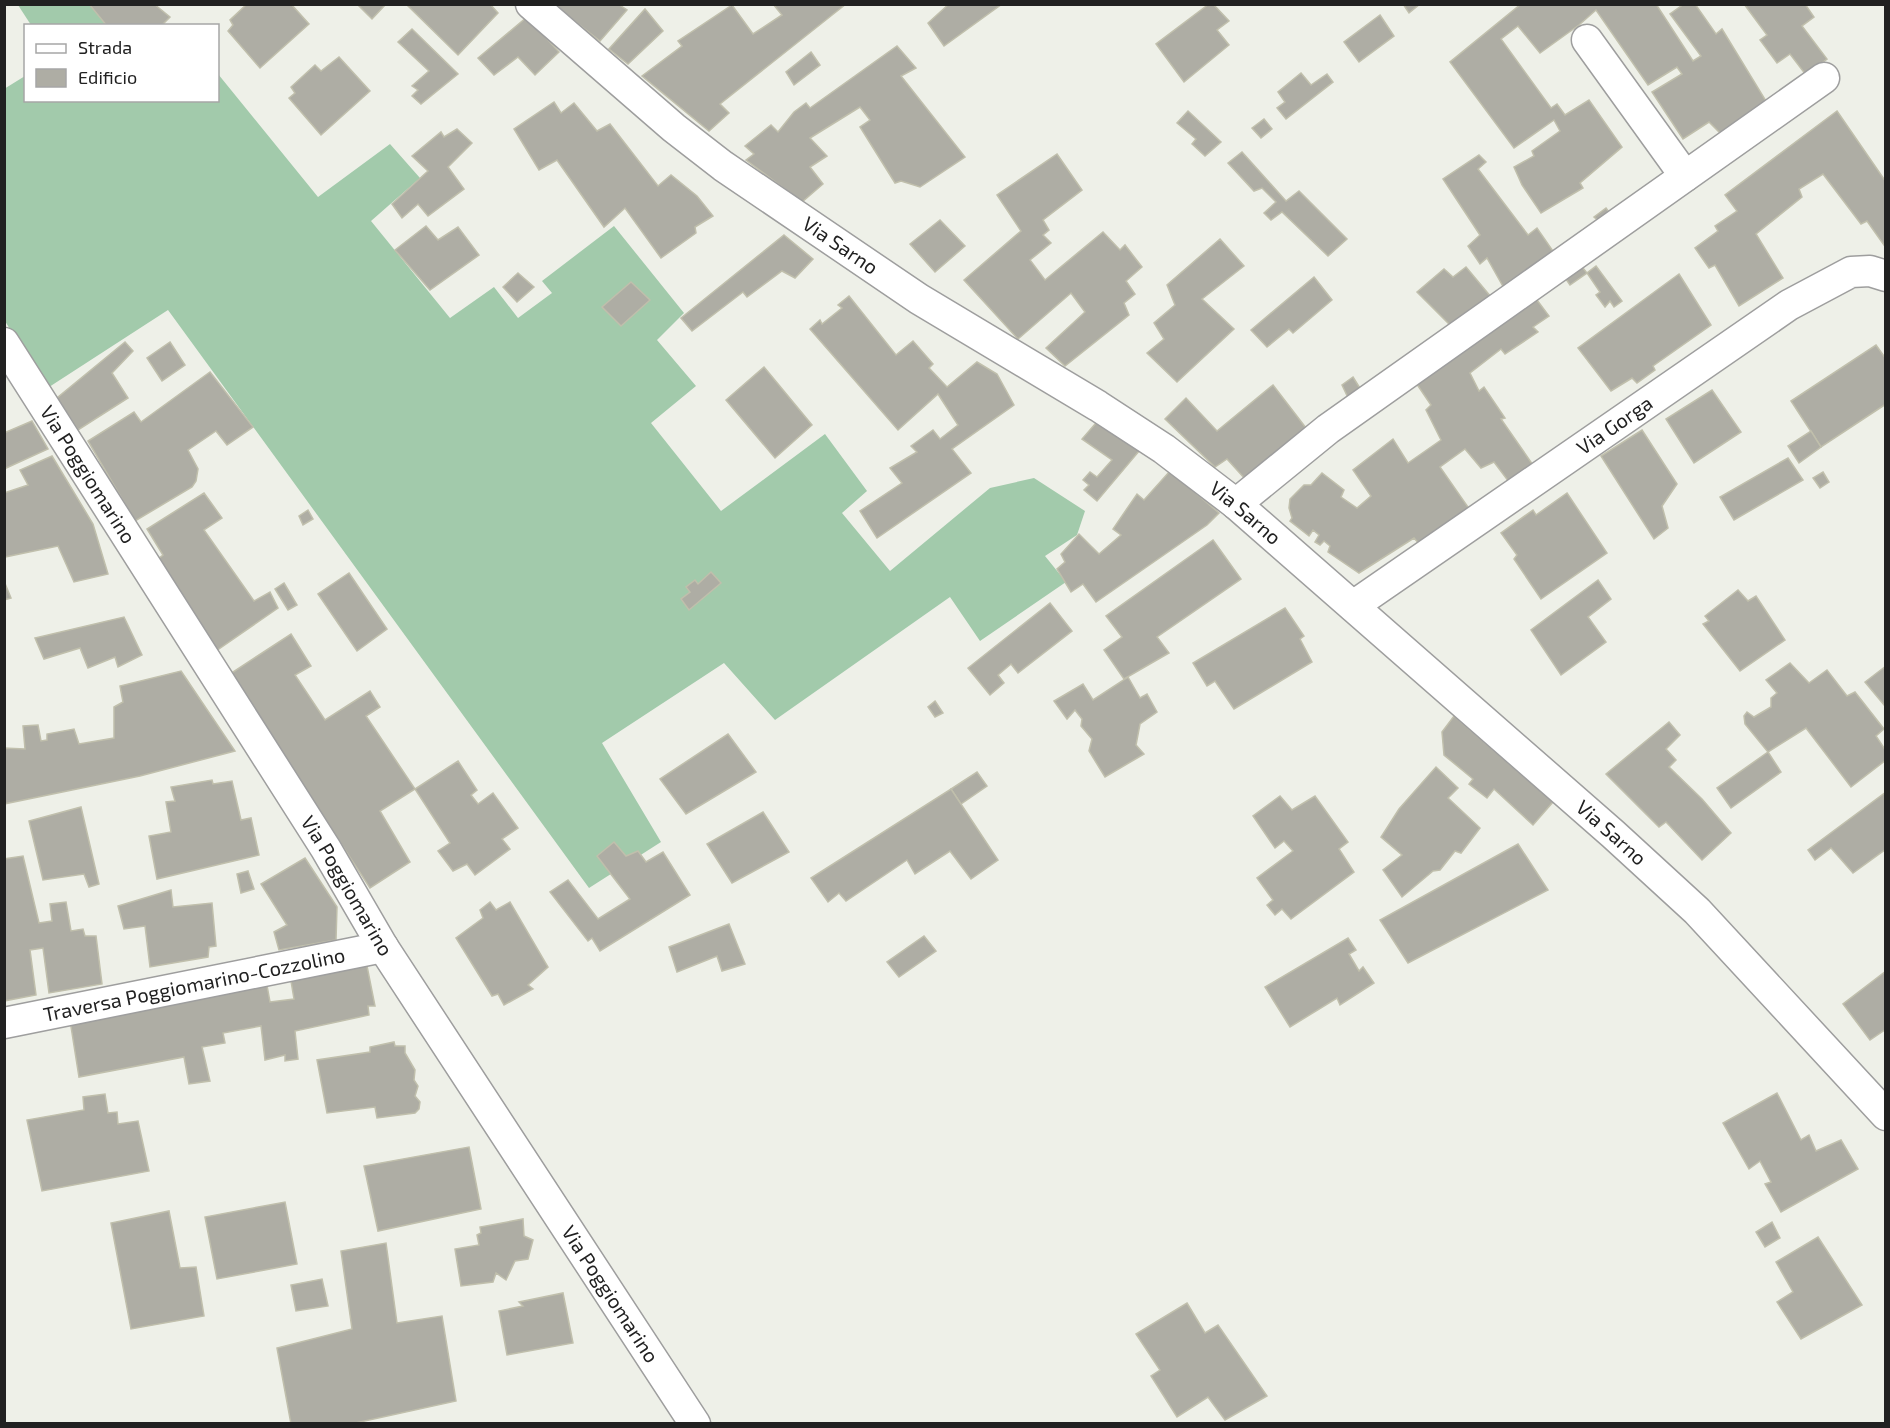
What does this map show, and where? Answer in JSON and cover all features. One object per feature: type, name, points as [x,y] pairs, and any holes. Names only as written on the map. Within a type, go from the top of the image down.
[{"type":"street","name":"Via Sarno","points":[[531,4],[674,128],[723,166],[919,299],[1098,406],[1154,443],[1236,504],[1697,910],[1886,1115]]},
{"type":"street","points":[[1587,40],[1686,176]]},
{"type":"street","points":[[1236,504],[1328,429],[1824,78]]},
{"type":"street","name":"Via Gorga","points":[[1353,606],[1789,305],[1851,272],[1870,272],[1886,276]]},
{"type":"street","name":"Via Poggiomarino","points":[[4,343],[326,849],[383,947],[695,1424]]},
{"type":"street","name":"Traversa Poggiomarino-Cozzolino","points":[[4,1023],[383,947]]},
{"type":"green space","points":[[18,5],[90,5],[108,24],[30,24]]},
{"type":"green space","points":[[219,75],[318,197],[390,144],[420,178],[371,221],[450,318],[494,287],[518,318],[552,293],[542,281],[614,226],[684,313],[657,340],[696,386],[651,423],[721,511],[825,434],[867,491],[842,513],[890,571],[990,488],[1034,478],[1085,511],[1077,535],[1045,556],[1066,582],[980,641],[950,597],[775,720],[724,663],[602,743],[661,842],[589,888],[168,310],[46,389],[5,321],[4,89],[24,77],[24,102],[219,102]]},
{"type":"building","points":[[89,4],[154,4],[170,17],[163,24],[105,24]]},
{"type":"building","points":[[247,4],[291,4],[309,24],[260,68],[228,31],[233,25],[230,20]]},
{"type":"building","points":[[357,4],[386,4],[372,19]]},
{"type":"building","points":[[406,4],[490,4],[498,13],[458,55]]},
{"type":"building","points":[[553,4],[618,4],[627,10],[600,41]]},
{"type":"building","points":[[773,4],[846,4],[720,104],[729,113],[709,131],[642,76],[682,46],[678,41],[732,5],[753,34],[782,15]]},
{"type":"building","points":[[949,4],[1002,4],[944,46],[928,23]]},
{"type":"building","points":[[1209,4],[1213,4],[1229,21],[1217,30],[1229,45],[1184,82],[1156,44]]},
{"type":"building","points":[[1403,4],[1420,4],[1409,13]]},
{"type":"building","points":[[1521,4],[1656,4],[1693,61],[1701,56],[1670,14],[1684,4],[1695,4],[1716,34],[1722,29],[1766,101],[1723,136],[1709,122],[1683,139],[1652,92],[1682,74],[1677,67],[1648,85],[1596,10],[1540,53],[1518,26],[1501,39],[1551,108],[1557,104],[1565,115],[1589,100],[1622,147],[1580,183],[1583,188],[1541,213],[1522,185],[1514,167],[1534,156],[1532,151],[1560,131],[1554,120],[1514,148],[1450,62]]},
{"type":"building","points":[[1744,4],[1805,4],[1814,17],[1802,26],[1827,59],[1806,75],[1790,54],[1777,63],[1760,40],[1767,35]]},
{"type":"building","points":[[645,9],[663,31],[628,64],[609,49]]},
{"type":"building","points":[[1380,15],[1394,36],[1359,62],[1344,42]]},
{"type":"building","points":[[527,17],[559,52],[535,75],[518,57],[494,75],[478,58]]},
{"type":"building","points":[[412,29],[458,74],[421,104],[412,96],[418,90],[412,86],[429,71],[398,42]]},
{"type":"building","points":[[897,46],[916,68],[901,76],[965,157],[920,187],[901,181],[895,183],[860,127],[870,120],[860,107],[810,138],[827,156],[810,167],[823,184],[802,202],[746,160],[754,154],[745,146],[771,125],[778,132],[794,112],[806,103],[810,108]]},
{"type":"building","points":[[811,52],[820,65],[794,85],[786,72]]},
{"type":"building","points":[[339,57],[370,91],[321,135],[289,98],[295,93],[291,87],[315,65],[321,71]]},
{"type":"building","points":[[1301,73],[1311,85],[1327,74],[1333,82],[1286,119],[1277,108],[1285,102],[1278,92]]},
{"type":"building","points":[[554,102],[561,113],[574,103],[597,131],[610,124],[658,186],[671,175],[697,196],[713,216],[695,227],[696,233],[661,258],[625,208],[604,227],[557,160],[539,170],[514,129]]},
{"type":"building","points":[[1188,111],[1221,142],[1205,156],[1192,144],[1196,139],[1177,123]]},
{"type":"building","points":[[1837,111],[1886,182],[1886,248],[1867,221],[1861,224],[1823,174],[1799,189],[1802,197],[1756,234],[1783,278],[1739,306],[1715,265],[1709,268],[1695,248],[1718,231],[1715,226],[1737,211],[1725,195]]},
{"type":"building","points":[[1264,119],[1272,129],[1261,138],[1252,128]]},
{"type":"building","points":[[457,129],[472,143],[448,167],[464,189],[428,216],[418,204],[402,218],[392,204],[428,171],[412,156],[441,132],[444,137]]},
{"type":"building","points":[[1242,152],[1286,201],[1299,191],[1347,239],[1328,256],[1282,212],[1271,220],[1264,213],[1276,202],[1262,188],[1254,191],[1228,163]]},
{"type":"building","points":[[1057,154],[1082,190],[1043,220],[1049,230],[1043,235],[1051,243],[1030,260],[1045,280],[1103,232],[1120,250],[1125,245],[1142,267],[1126,281],[1135,294],[1124,303],[1129,315],[1065,366],[1046,348],[1085,312],[1071,293],[1018,339],[964,280],[1021,231],[997,195]]},
{"type":"building","points":[[1479,155],[1486,162],[1478,169],[1528,235],[1537,228],[1555,254],[1505,290],[1487,258],[1480,264],[1468,246],[1480,235],[1443,179]]},
{"type":"building","points":[[1606,208],[1611,215],[1600,222],[1594,217]]},
{"type":"building","points":[[940,220],[965,246],[935,272],[910,244]]},
{"type":"building","points":[[426,226],[438,240],[458,227],[479,255],[430,290],[395,250]]},
{"type":"building","points":[[784,235],[813,259],[795,278],[782,271],[747,297],[743,292],[692,331],[681,318]]},
{"type":"building","points":[[1220,239],[1244,266],[1202,299],[1234,329],[1177,382],[1147,353],[1164,339],[1154,323],[1175,305],[1167,285]]},
{"type":"building","points":[[1579,263],[1587,273],[1570,285],[1563,275]]},
{"type":"building","points":[[1596,266],[1622,301],[1614,307],[1610,301],[1605,307],[1596,295],[1600,292],[1587,273]]},
{"type":"building","points":[[1466,267],[1491,297],[1453,328],[1417,292],[1444,269],[1453,277]]},
{"type":"building","points":[[518,273],[534,287],[517,302],[503,287]]},
{"type":"building","points":[[1679,274],[1711,325],[1653,366],[1655,370],[1637,383],[1632,378],[1611,391],[1578,348]]},
{"type":"building","points":[[1314,277],[1332,300],[1293,333],[1289,329],[1267,347],[1251,330]]},
{"type":"building","points":[[631,282],[650,300],[621,326],[602,307]]},
{"type":"building","points":[[849,296],[896,355],[913,341],[933,364],[929,368],[947,387],[977,362],[997,374],[1014,405],[952,449],[971,473],[877,538],[860,511],[902,483],[890,468],[917,452],[911,446],[933,430],[940,439],[958,425],[938,394],[898,430],[810,329],[820,320],[822,324],[842,308],[838,305]]},
{"type":"building","points":[[1534,296],[1549,316],[1533,327],[1538,332],[1505,354],[1501,349],[1470,373],[1479,391],[1484,387],[1505,418],[1501,419],[1533,465],[1509,482],[1494,462],[1481,468],[1465,449],[1440,467],[1470,510],[1421,546],[1414,538],[1359,573],[1328,552],[1330,546],[1324,541],[1320,545],[1315,542],[1319,535],[1313,530],[1309,536],[1290,521],[1292,518],[1289,508],[1290,499],[1304,485],[1311,485],[1322,473],[1344,490],[1341,497],[1357,508],[1371,496],[1353,470],[1393,439],[1408,463],[1441,440],[1426,410],[1431,405],[1416,383]]},
{"type":"building","points":[[125,342],[133,351],[112,373],[128,398],[78,430],[57,398]]},
{"type":"building","points":[[170,342],[185,365],[162,381],[147,358]]},
{"type":"building","points":[[1876,345],[1886,359],[1886,404],[1821,447],[1791,401]]},
{"type":"building","points":[[764,367],[812,425],[775,458],[726,400]]},
{"type":"building","points":[[210,372],[253,427],[227,445],[216,431],[188,450],[198,469],[196,481],[192,487],[135,521],[88,441],[134,412],[141,422]]},
{"type":"building","points":[[1353,377],[1363,393],[1350,402],[1342,385]]},
{"type":"building","points":[[1273,385],[1306,428],[1246,480],[1227,459],[1215,467],[1165,419],[1186,398],[1217,431]]},
{"type":"building","points":[[1712,390],[1741,432],[1694,463],[1666,419]]},
{"type":"building","points":[[32,421],[48,449],[4,469],[4,433]]},
{"type":"building","points":[[1096,423],[1140,450],[1097,501],[1084,490],[1089,485],[1083,480],[1090,472],[1097,477],[1112,460],[1082,439]]},
{"type":"building","points":[[1642,430],[1677,484],[1662,506],[1668,528],[1654,539],[1601,456]]},
{"type":"building","points":[[1811,431],[1821,447],[1799,463],[1788,446]]},
{"type":"building","points":[[52,456],[93,524],[108,574],[74,582],[58,546],[5,557],[4,493],[28,485],[20,470]]},
{"type":"building","points":[[1788,458],[1803,480],[1734,520],[1720,497]]},
{"type":"building","points":[[1170,471],[1219,513],[1207,525],[1096,602],[1083,584],[1071,592],[1057,569],[1065,562],[1061,554],[1079,534],[1099,554],[1121,535],[1113,529],[1137,494],[1144,500]]},
{"type":"building","points":[[1823,472],[1829,482],[1820,488],[1813,478]]},
{"type":"building","points":[[204,493],[222,518],[204,530],[254,601],[270,592],[278,608],[216,651],[158,559],[163,555],[147,529]]},
{"type":"building","points":[[1567,493],[1607,553],[1541,599],[1514,559],[1517,555],[1501,533],[1533,510],[1536,515]]},
{"type":"building","points":[[308,510],[313,519],[303,525],[299,516]]},
{"type":"building","points":[[1213,540],[1241,579],[1157,637],[1169,653],[1124,679],[1104,650],[1122,637],[1106,616]]},
{"type":"building","points":[[711,572],[721,583],[689,610],[681,599],[690,592],[686,587],[695,580],[698,584]]},
{"type":"building","points":[[349,573],[387,629],[357,651],[318,594]]},
{"type":"building","points":[[1598,580],[1611,599],[1588,617],[1606,642],[1561,675],[1531,630]]},
{"type":"building","points":[[4,581],[11,598],[4,600]]},
{"type":"building","points":[[284,583],[297,605],[288,610],[275,589]]},
{"type":"building","points":[[1738,590],[1748,601],[1756,596],[1785,640],[1740,671],[1703,624],[1709,621],[1705,616]]},
{"type":"building","points":[[1050,603],[1072,631],[1018,673],[1011,664],[998,675],[1004,683],[990,695],[968,668]]},
{"type":"building","points":[[1285,608],[1304,636],[1300,639],[1312,662],[1234,709],[1215,681],[1207,686],[1193,663]]},
{"type":"building","points":[[124,617],[142,655],[118,667],[115,657],[88,668],[80,648],[44,659],[35,638]]},
{"type":"building","points":[[291,634],[311,666],[295,675],[325,720],[370,691],[380,707],[366,716],[415,789],[380,811],[410,862],[370,888],[230,674]]},
{"type":"building","points":[[1790,663],[1809,683],[1827,670],[1847,696],[1855,692],[1884,729],[1876,736],[1886,751],[1886,760],[1851,787],[1806,728],[1768,752],[1745,724],[1744,716],[1747,712],[1754,717],[1771,707],[1771,698],[1777,693],[1766,680]]},
{"type":"building","points":[[1886,666],[1886,703],[1884,705],[1865,682]]},
{"type":"building","points":[[181,671],[235,751],[140,776],[4,804],[4,748],[25,749],[23,726],[38,725],[41,741],[47,740],[47,734],[74,729],[79,744],[114,738],[114,707],[123,702],[120,686]]},
{"type":"building","points":[[1128,677],[1140,698],[1147,694],[1157,712],[1140,724],[1136,745],[1144,754],[1105,777],[1089,751],[1092,739],[1081,726],[1082,719],[1075,710],[1067,719],[1054,701],[1083,684],[1093,700]]},
{"type":"building","points":[[935,701],[943,713],[935,717],[928,707]]},
{"type":"building","points":[[1454,716],[1553,802],[1533,825],[1494,789],[1487,798],[1469,784],[1473,779],[1444,755],[1442,732]]},
{"type":"building","points":[[1669,722],[1680,735],[1666,749],[1676,760],[1669,767],[1702,799],[1731,833],[1702,860],[1666,822],[1659,827],[1606,774]]},
{"type":"building","points":[[728,734],[756,772],[686,814],[660,779]]},
{"type":"building","points":[[1768,752],[1781,772],[1731,808],[1717,788]]},
{"type":"building","points":[[458,761],[477,790],[471,795],[478,804],[493,793],[518,828],[502,839],[510,849],[475,875],[467,864],[453,871],[438,851],[450,843],[415,789]]},
{"type":"building","points":[[1436,767],[1458,788],[1448,798],[1480,828],[1461,853],[1455,851],[1440,870],[1433,871],[1402,897],[1383,870],[1402,855],[1381,837],[1399,809]]},
{"type":"building","points":[[977,772],[987,786],[961,804],[951,789]]},
{"type":"building","points":[[212,780],[213,784],[232,781],[241,820],[251,818],[259,855],[157,879],[149,836],[171,832],[166,802],[175,801],[171,787]]},
{"type":"building","points":[[951,789],[998,860],[971,879],[950,851],[915,874],[907,860],[846,901],[839,893],[828,902],[811,878]]},
{"type":"building","points":[[1886,792],[1886,849],[1853,873],[1831,848],[1815,860],[1808,850]]},
{"type":"building","points":[[1280,796],[1292,810],[1315,796],[1348,842],[1339,849],[1354,872],[1291,919],[1282,909],[1275,915],[1267,905],[1273,900],[1257,878],[1293,851],[1284,841],[1275,848],[1253,816]]},
{"type":"building","points":[[81,807],[99,884],[89,887],[84,874],[43,880],[29,821]]},
{"type":"building","points":[[763,812],[789,852],[732,883],[707,844]]},
{"type":"building","points":[[614,842],[626,856],[638,851],[646,862],[663,852],[690,895],[600,951],[592,938],[588,941],[550,892],[568,880],[598,919],[630,899],[597,856]]},
{"type":"building","points":[[1518,844],[1548,890],[1408,963],[1380,920]]},
{"type":"building","points":[[23,856],[39,923],[52,921],[50,904],[66,902],[71,931],[83,929],[85,936],[96,936],[102,984],[49,993],[43,948],[30,950],[36,995],[4,1001],[4,859]]},
{"type":"building","points":[[305,858],[337,907],[336,940],[279,950],[274,932],[287,925],[261,884]]},
{"type":"building","points":[[248,871],[254,889],[241,893],[237,874]]},
{"type":"building","points":[[171,890],[173,907],[212,903],[216,946],[209,947],[208,957],[150,967],[145,926],[124,929],[118,906]]},
{"type":"building","points":[[490,902],[496,910],[510,902],[548,967],[528,985],[533,989],[504,1005],[498,994],[492,996],[456,938],[483,918],[480,910]]},
{"type":"building","points":[[729,924],[745,964],[722,971],[717,956],[677,972],[669,947]]},
{"type":"building","points":[[924,936],[936,951],[899,977],[887,962]]},
{"type":"building","points":[[1348,938],[1356,950],[1349,954],[1359,971],[1363,967],[1374,983],[1340,1005],[1337,998],[1290,1027],[1265,987]]},
{"type":"building","points":[[366,961],[375,1006],[368,1006],[369,1015],[295,1031],[298,1059],[285,1061],[285,1055],[265,1060],[261,1026],[223,1033],[225,1043],[202,1047],[210,1081],[189,1084],[184,1057],[79,1077],[69,1014],[266,980],[270,1002],[294,999],[290,975]]},
{"type":"building","points":[[1886,971],[1886,1029],[1870,1040],[1843,1004]]},
{"type":"building","points":[[394,1042],[395,1046],[405,1046],[405,1053],[415,1070],[414,1080],[418,1086],[415,1096],[420,1102],[419,1109],[415,1113],[377,1118],[375,1107],[327,1113],[317,1060],[370,1052],[370,1047]]},
{"type":"building","points":[[1777,1093],[1801,1140],[1809,1135],[1816,1151],[1841,1140],[1858,1169],[1781,1212],[1765,1184],[1771,1182],[1760,1161],[1749,1169],[1723,1123]]},
{"type":"building","points":[[105,1094],[108,1113],[117,1112],[118,1124],[138,1121],[149,1171],[42,1191],[27,1120],[84,1110],[83,1097]]},
{"type":"building","points":[[469,1147],[481,1209],[378,1231],[364,1166]]},
{"type":"building","points":[[285,1202],[297,1264],[217,1279],[205,1217]]},
{"type":"building","points":[[169,1211],[180,1268],[196,1267],[204,1316],[131,1329],[111,1223]]},
{"type":"building","points":[[523,1219],[524,1236],[533,1240],[528,1259],[515,1261],[506,1280],[496,1273],[493,1282],[461,1286],[455,1249],[479,1245],[477,1235],[481,1233],[480,1227]]},
{"type":"building","points":[[1772,1222],[1780,1238],[1765,1247],[1756,1232]]},
{"type":"building","points":[[1818,1237],[1862,1305],[1801,1339],[1777,1302],[1793,1292],[1776,1262]]},
{"type":"building","points":[[386,1243],[397,1323],[442,1316],[456,1401],[351,1424],[291,1424],[277,1348],[352,1329],[341,1251]]},
{"type":"building","points":[[322,1279],[328,1306],[296,1311],[291,1285]]},
{"type":"building","points":[[563,1293],[573,1343],[507,1355],[499,1311],[523,1306],[519,1302]]},
{"type":"building","points":[[1187,1303],[1205,1333],[1218,1325],[1267,1396],[1225,1420],[1208,1397],[1177,1417],[1151,1376],[1160,1370],[1136,1334]]}]
